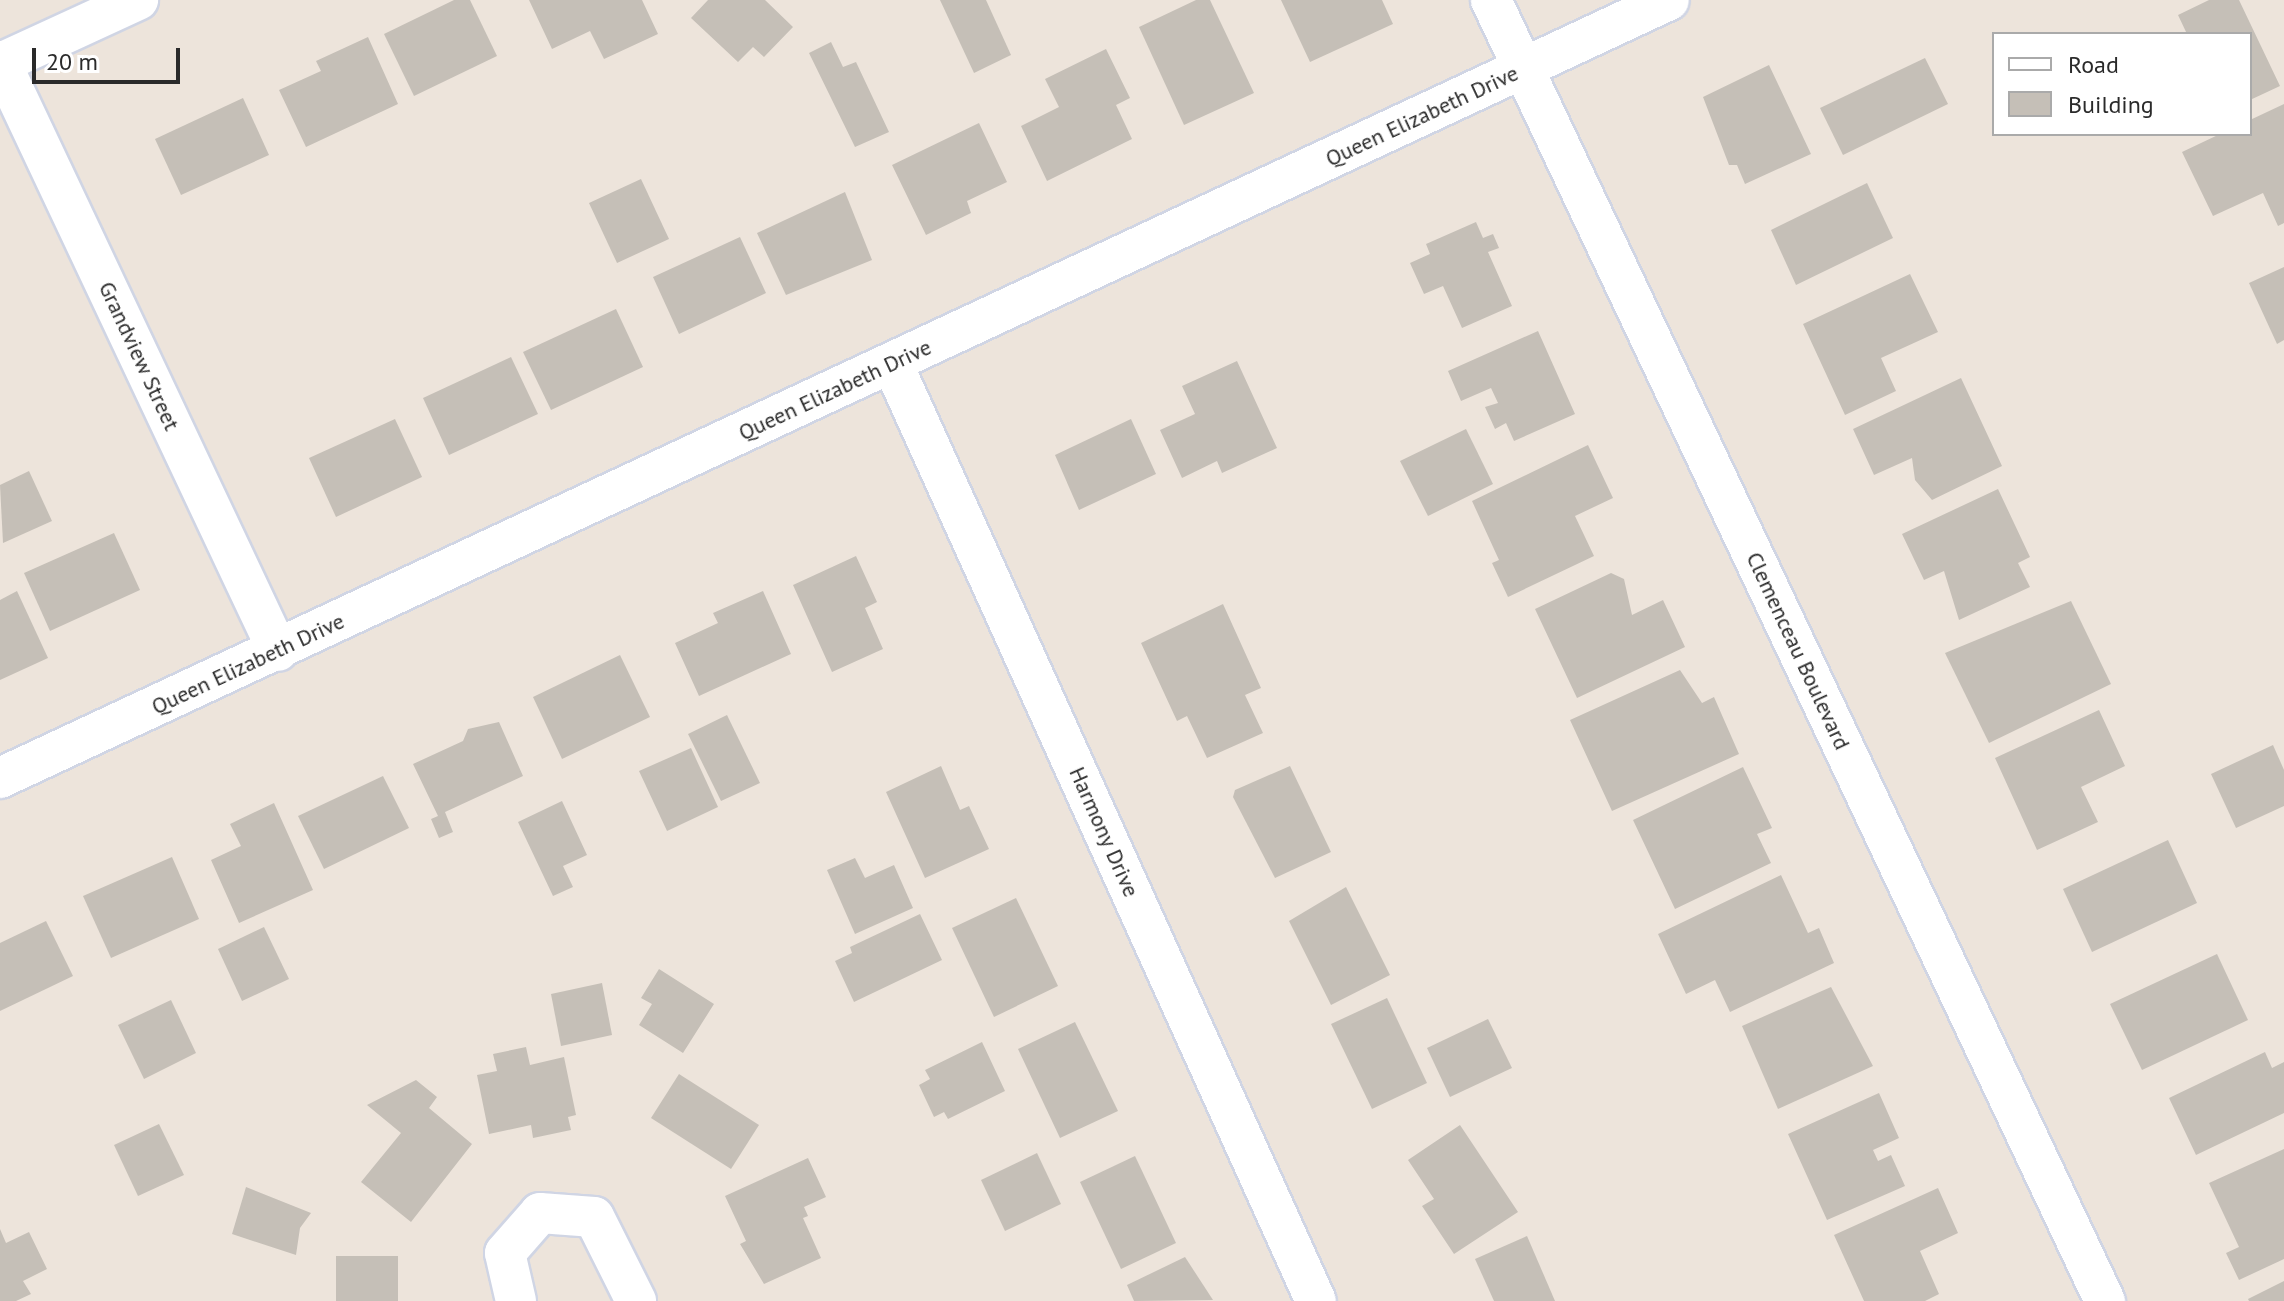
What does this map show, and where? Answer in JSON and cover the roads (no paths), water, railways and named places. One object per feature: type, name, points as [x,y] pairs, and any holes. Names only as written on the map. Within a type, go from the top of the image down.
[{"type":"street","points":[[0,62],[138,0]]},
{"type":"street","name":"Clemenceau Boulevard","points":[[1491,0],[2105,1301]]},
{"type":"street","name":"Queen Elizabeth Drive","points":[[0,778],[1669,0]]},
{"type":"street","name":"Grandview Street","points":[[0,62],[278,651]]},
{"type":"street","name":"Harmony Drive","points":[[892,363],[1316,1301]]},
{"type":"street","points":[[516,1301],[505,1253],[540,1213],[594,1217],[636,1301]]}]
